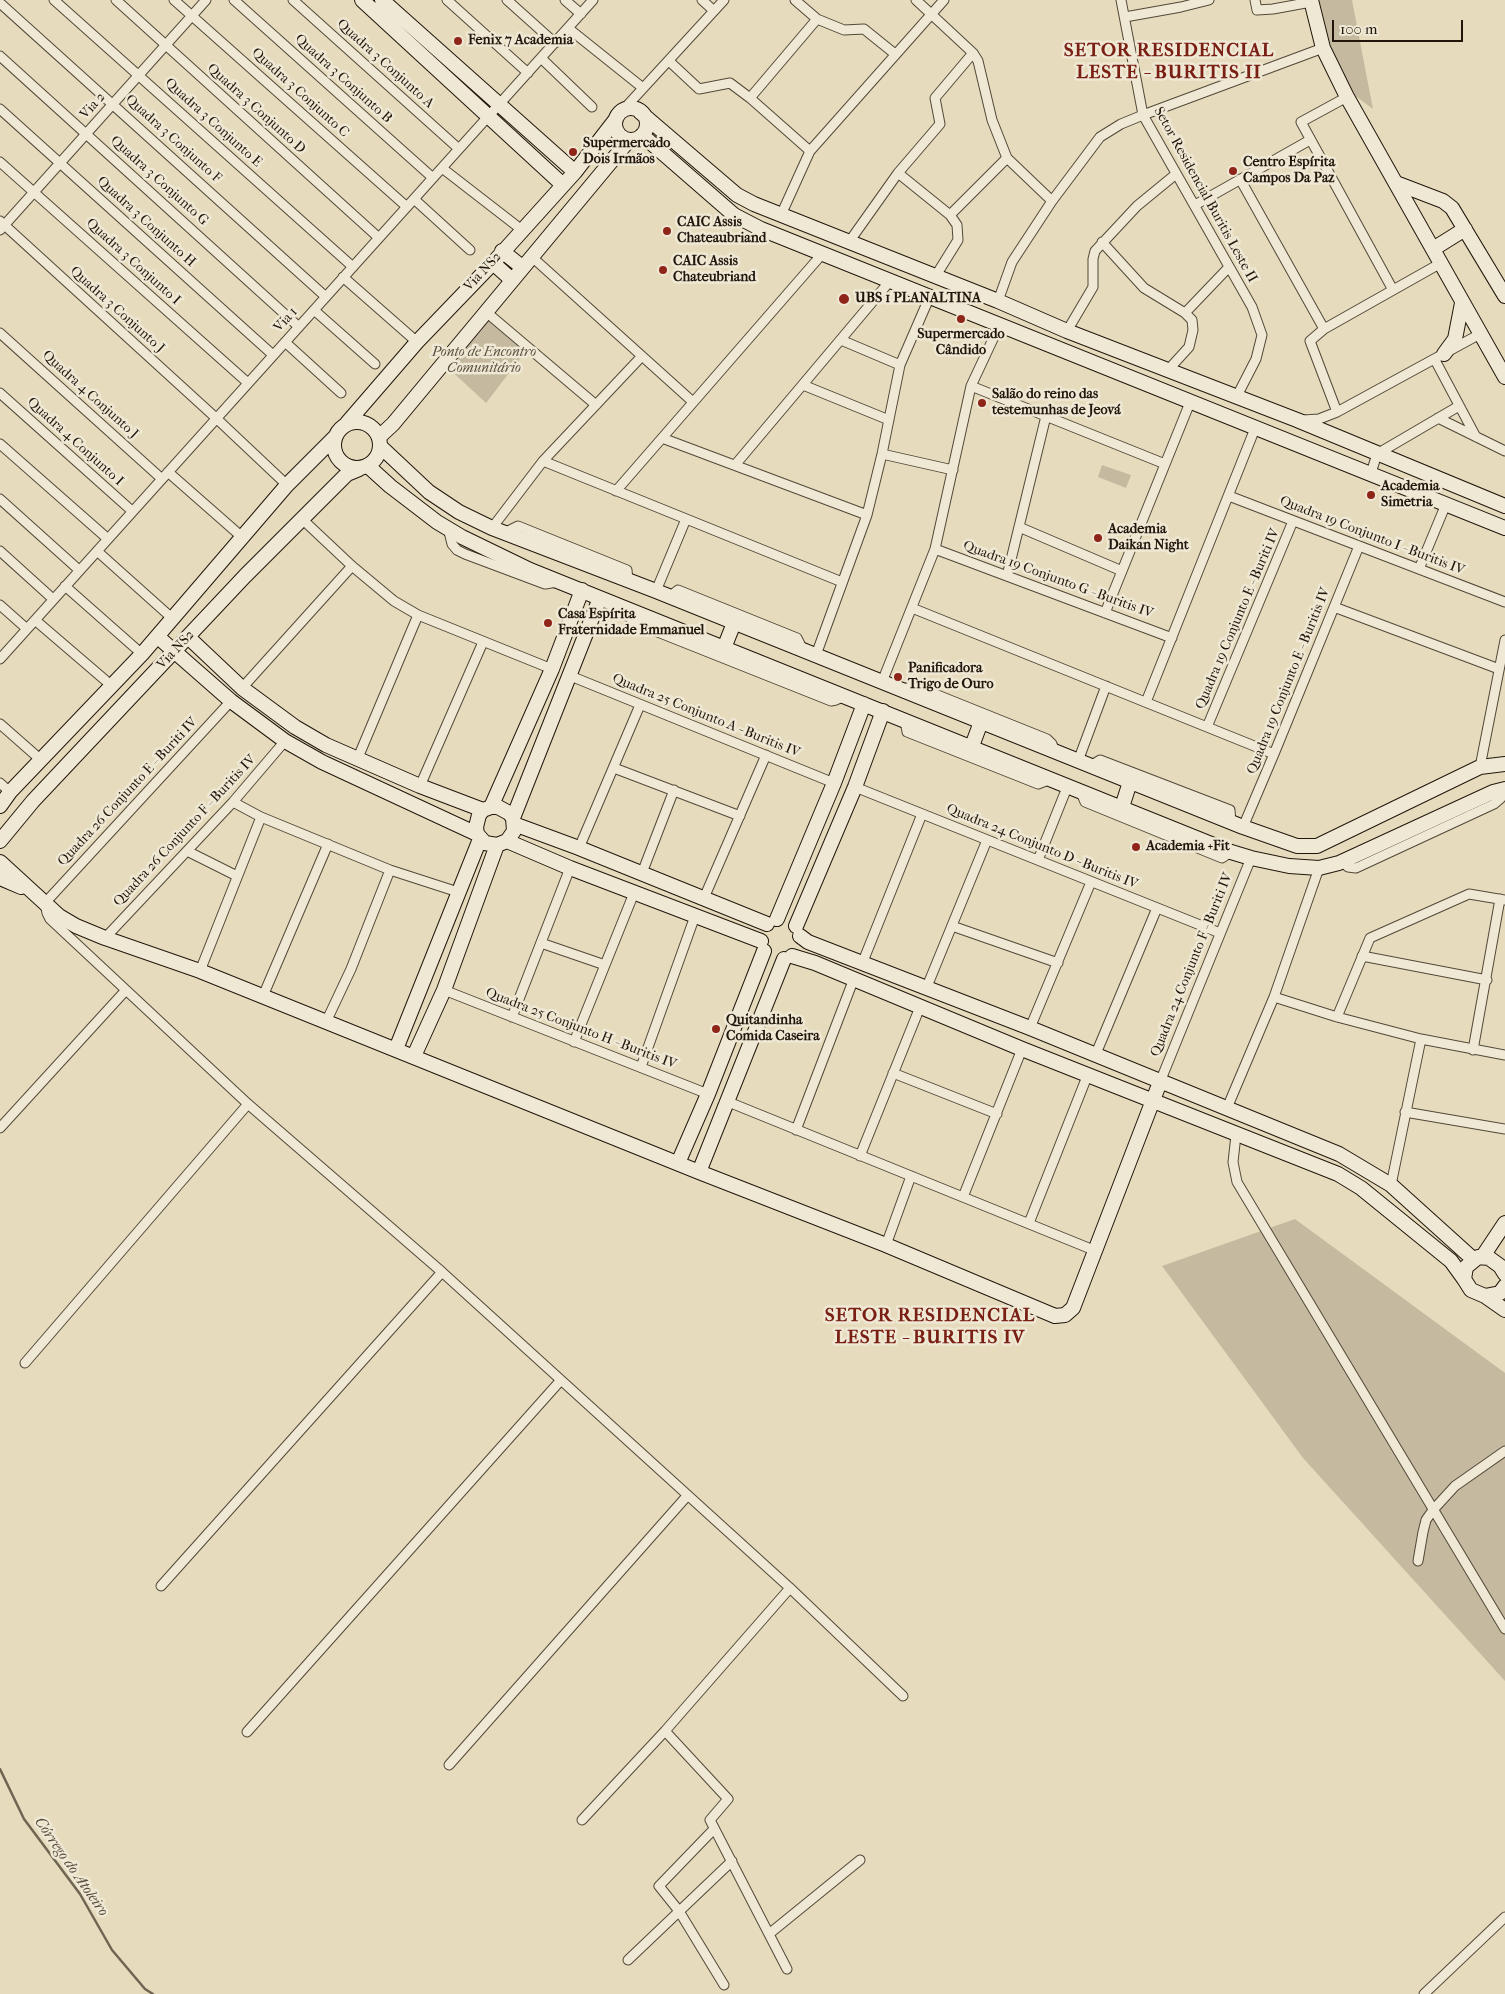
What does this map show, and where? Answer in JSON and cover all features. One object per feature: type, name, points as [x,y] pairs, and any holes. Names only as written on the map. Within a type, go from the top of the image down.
[{"type":"street","name":"Quadra 3 Conjunto E","points":[[54,0],[353,266]]},
{"type":"street","name":"Quadra 3 Conjunto D","points":[[116,0],[379,238]]},
{"type":"street","name":"Quadra 3 Conjunto C","points":[[174,0],[407,207]]},
{"type":"street","name":"Via 2","points":[[1,225],[61,163],[206,0]]},
{"type":"street","name":"Quadra 3 Conjunto B","points":[[234,0],[433,178]]},
{"type":"street","name":"Quadra 3 Conjunto A","points":[[293,0],[459,149]]},
{"type":"street","points":[[382,0],[392,18],[488,117],[563,185]]},
{"type":"street","points":[[447,0],[528,72]]},
{"type":"street","points":[[508,0],[555,43]]},
{"type":"street","points":[[565,0],[580,14]]},
{"type":"street","name":"Via 1","points":[[0,658],[593,0]]},
{"type":"street","points":[[702,0],[714,10]]},
{"type":"street","name":"Via NS2","points":[[348,423],[417,342],[575,172],[620,114],[724,0]]},
{"type":"street","points":[[795,0],[817,19],[844,30],[864,29],[895,54]]},
{"type":"street","points":[[916,0],[973,53],[978,61],[992,120],[1007,158],[1052,201]]},
{"type":"street","points":[[781,215],[810,151],[944,0]]},
{"type":"street","name":"Setor Residencial Buritis Leste II","points":[[1121,0],[1143,115],[1252,307],[1262,335],[1256,359],[1237,396]]},
{"type":"street","points":[[1125,16],[1209,0]]},
{"type":"street","points":[[1255,0],[1257,10],[1273,9],[1311,1],[1323,48],[1347,97],[1505,377]]},
{"type":"street","points":[[370,2],[499,105],[575,172]]},
{"type":"street","name":"Quadra 3 Conjunto F","points":[[0,3],[326,296]]},
{"type":"street","points":[[750,98],[817,19]]},
{"type":"street","points":[[568,28],[643,88]]},
{"type":"street","points":[[998,301],[1012,262],[1052,201],[1100,137],[1121,124],[1143,115],[1323,48]]},
{"type":"street","points":[[849,242],[898,173],[940,124],[935,98],[973,53]]},
{"type":"street","name":"Quadra 3 Conjunto G","points":[[0,56],[299,327]]},
{"type":"street","points":[[541,58],[592,107]]},
{"type":"street","points":[[669,61],[699,89],[730,83],[750,98],[810,151]]},
{"type":"street","points":[[1347,97],[1301,122],[1393,290]]},
{"type":"street","name":"Quadra 3 Conjunto H","points":[[0,108],[273,355]]},
{"type":"street","points":[[1505,506],[1298,420],[1104,345],[781,215],[737,195],[636,109],[620,114],[615,124],[619,134],[635,138],[734,215],[761,229],[1097,362],[1505,528]]},
{"type":"street","points":[[635,138],[646,123],[645,117],[640,112]]},
{"type":"street","name":"Via NS2","points":[[380,442],[485,311],[635,138]]},
{"type":"street","points":[[1195,205],[1310,140]]},
{"type":"street","points":[[546,169],[557,156]]},
{"type":"street","points":[[950,215],[1007,158]]},
{"type":"street","name":"Quadra 3 Conjunto I","points":[[0,162],[248,383]]},
{"type":"street","points":[[442,168],[522,230]]},
{"type":"street","points":[[898,173],[950,215],[957,225],[958,240],[935,277]]},
{"type":"street","points":[[1067,330],[1094,287],[1093,259],[1095,252],[1102,242],[1137,206],[1176,174]]},
{"type":"street","points":[[1240,179],[1324,329]]},
{"type":"street","points":[[1396,183],[1443,201],[1452,208],[1505,296]]},
{"type":"street","points":[[414,199],[470,250]]},
{"type":"street","name":"Quadra 3 Conjunto J","points":[[1,225],[216,418],[287,485]]},
{"type":"street","points":[[1433,249],[1465,229]]},
{"type":"street","points":[[1102,242],[1144,288],[1185,313],[1192,320],[1193,330],[1189,347],[1168,369]]},
{"type":"street","points":[[502,251],[522,267]]},
{"type":"street","points":[[616,491],[822,253]]},
{"type":"street","points":[[532,257],[693,402]]},
{"type":"street","points":[[492,263],[512,280]]},
{"type":"street","points":[[1337,412],[1310,341],[1324,329],[1441,263]]},
{"type":"street","points":[[735,466],[841,340],[894,282],[904,278],[908,266]]},
{"type":"street","points":[[1185,313],[1229,267]]},
{"type":"street","points":[[914,290],[915,281],[921,271]]},
{"type":"street","points":[[344,277],[417,342]]},
{"type":"street","points":[[810,653],[842,582],[867,515],[882,454],[900,365],[930,296]]},
{"type":"street","points":[[1440,357],[1455,339],[1462,303]]},
{"type":"street","points":[[314,310],[375,364]]},
{"type":"street","points":[[485,311],[596,405]]},
{"type":"street","points":[[882,682],[935,549],[971,386],[1000,324]]},
{"type":"street","name":"Quadra 4 Conjunto J","points":[[0,333],[165,475],[242,537]]},
{"type":"street","points":[[1298,420],[1319,419],[1337,412],[1480,334]]},
{"type":"street","points":[[1079,355],[1085,351],[1089,339]]},
{"type":"street","points":[[841,340],[900,365]]},
{"type":"street","points":[[286,342],[341,393]]},
{"type":"street","points":[[1097,362],[1097,356],[1104,345]]},
{"type":"street","points":[[498,530],[543,461],[642,356]]},
{"type":"street","points":[[1440,357],[1459,406],[1476,437]]},
{"type":"street","points":[[803,385],[889,420]]},
{"type":"street","points":[[971,386],[1165,464]]},
{"type":"street","name":"Quadra 4 Conjunto I","points":[[0,393],[132,511]]},
{"type":"street","points":[[1105,612],[1190,400]]},
{"type":"street","points":[[1371,473],[1377,454],[1459,406]]},
{"type":"street","points":[[1007,576],[1046,416]]},
{"type":"street","points":[[1438,418],[1505,451]]},
{"type":"street","points":[[380,442],[378,455],[363,467],[351,468],[338,460],[334,452],[334,437],[342,426],[357,421],[366,423],[374,429],[380,442],[428,492],[459,512],[498,530],[656,591],[1084,764],[1297,846],[1317,846],[1480,767],[1505,764]]},
{"type":"street","points":[[1146,702],[1256,426]]},
{"type":"street","name":"Via NS2","points":[[0,806],[5,788],[41,760],[142,654],[287,485],[334,437]]},
{"type":"street","points":[[662,438],[867,515]]},
{"type":"street","points":[[0,444],[108,539]]},
{"type":"street","points":[[1355,467],[1362,447]]},
{"type":"street","points":[[882,454],[953,470]]},
{"type":"street","points":[[543,461],[842,582]]},
{"type":"street","points":[[363,467],[462,537],[530,570],[1052,778],[1231,852],[1251,858],[1289,866],[1319,868],[1343,862],[1493,792],[1505,789]]},
{"type":"street","name":"Via NS2","points":[[0,840],[33,801],[300,518],[347,474],[363,467]]},
{"type":"street","name":"Quadra 19 Conjunto I - Buritis IV","points":[[1229,496],[1505,602]]},
{"type":"street","points":[[0,499],[79,570]]},
{"type":"street","points":[[1419,569],[1446,504]]},
{"type":"street","points":[[300,518],[352,566],[394,601],[418,615],[552,668]]},
{"type":"street","points":[[656,591],[686,519]]},
{"type":"street","name":"Quadra 19 Conjunto E - Buriti IV","points":[[1207,727],[1294,521]]},
{"type":"street","points":[[1019,527],[1122,571]]},
{"type":"street","name":"Quadra 19 Conjunto E - Buritis IV","points":[[1237,824],[1274,754],[1359,546]]},
{"type":"street","name":"Quadra 19 Conjunto G - Buritis IV","points":[[935,549],[1172,638]]},
{"type":"street","points":[[0,551],[54,599]]},
{"type":"street","points":[[97,551],[173,619]]},
{"type":"street","points":[[242,688],[352,566]]},
{"type":"street","points":[[65,586],[142,654]]},
{"type":"street","points":[[396,1049],[479,836],[476,821],[487,809],[552,668],[582,590]]},
{"type":"street","points":[[669,597],[678,590],[687,593],[797,638],[810,653]]},
{"type":"street","points":[[414,1056],[444,990],[502,843],[514,831],[513,821],[568,675],[600,598]]},
{"type":"street","points":[[0,605],[27,629]]},
{"type":"street","points":[[624,607],[627,615],[635,623],[831,700],[845,696]]},
{"type":"street","points":[[912,608],[1274,754]]},
{"type":"street","points":[[1334,608],[1499,670]]},
{"type":"street","points":[[357,760],[418,615]]},
{"type":"street","points":[[35,620],[112,686]]},
{"type":"street","points":[[724,648],[734,623]]},
{"type":"street","points":[[158,636],[231,701],[285,741],[322,762],[479,836],[485,843],[502,843],[695,916],[762,946],[773,958],[788,957],[815,963],[853,981],[920,1006],[1022,1049],[1338,1174],[1361,1188],[1451,1261],[1471,1290],[1485,1296],[1505,1310]]},
{"type":"street","points":[[188,637],[242,688],[296,727],[326,745],[357,760],[420,786],[487,809],[504,809],[513,821],[704,898],[772,921],[787,920],[808,942],[1030,1028],[1339,1154],[1391,1185],[1478,1258],[1489,1258],[1500,1266],[1505,1273]]},
{"type":"street","points":[[1480,767],[1505,640]]},
{"type":"street","points":[[420,786],[483,642]]},
{"type":"street","name":"Quadra 25 Conjunto A - Buritis IV","points":[[568,675],[834,782]]},
{"type":"street","points":[[902,690],[913,686],[930,692],[1047,740],[1052,744],[1055,752]]},
{"type":"street","points":[[1084,764],[1106,686]]},
{"type":"street","name":"Quadra 26 Conjunto E - Buriti IV","points":[[45,903],[231,701]]},
{"type":"street","points":[[678,1163],[708,1094],[762,946],[761,935],[772,921],[834,782],[864,704]]},
{"type":"street","points":[[579,848],[640,705]]},
{"type":"street","points":[[699,1172],[726,1101],[788,957],[799,947],[798,931],[883,711]]},
{"type":"street","points":[[905,720],[907,732],[1038,784],[1052,778]]},
{"type":"street","points":[[972,746],[981,722]]},
{"type":"street","points":[[0,724],[41,760]]},
{"type":"street","name":"Quadra 26 Conjunto F - Buritis IV","points":[[105,938],[233,802],[285,741]]},
{"type":"street","points":[[704,898],[766,755]]},
{"type":"street","points":[[1084,764],[1100,760],[1230,810],[1237,824]]},
{"type":"street","points":[[614,768],[740,816]]},
{"type":"street","points":[[1122,807],[1130,782]]},
{"type":"street","name":"Quadra 24 Conjunto D - Buritis IV","points":[[855,787],[1220,933]]},
{"type":"street","points":[[1074,787],[1085,802],[1222,858],[1231,852]]},
{"type":"street","points":[[1038,860],[1074,787]]},
{"type":"street","points":[[642,873],[674,790]]},
{"type":"street","points":[[233,802],[261,817],[390,870],[458,892]]},
{"type":"street","points":[[862,964],[922,814]]},
{"type":"street","points":[[200,971],[261,817]]},
{"type":"street","points":[[926,989],[987,840]]},
{"type":"street","points":[[263,996],[328,844]]},
{"type":"street","points":[[187,851],[237,876]]},
{"type":"street","name":"Quadra 24 Conjunto F - Buriti IV","points":[[1160,1082],[1251,858]]},
{"type":"street","points":[[0,862],[59,916],[105,938],[200,971],[414,1056],[699,1172],[886,1244],[1055,1316],[1065,1315],[1073,1308],[1096,1251],[1151,1100],[1160,1082]]},
{"type":"street","points":[[512,1018],[570,868]]},
{"type":"street","points":[[1227,1108],[1274,996],[1319,868]]},
{"type":"street","points":[[326,1022],[351,969],[390,870]]},
{"type":"street","points":[[0,878],[33,892]]},
{"type":"street","points":[[1030,1028],[1092,882]]},
{"type":"street","points":[[574,1042],[634,893]]},
{"type":"street","points":[[1337,1016],[1370,938],[1468,894],[1503,900],[1474,1050]]},
{"type":"street","points":[[45,903],[50,918],[248,1104],[442,1272],[790,1588],[903,1696]]},
{"type":"street","points":[[1095,1056],[1157,908]]},
{"type":"street","points":[[641,1067],[695,916]]},
{"type":"street","points":[[952,926],[1058,963]]},
{"type":"street","points":[[541,943],[605,965]]},
{"type":"street","points":[[1362,956],[1487,980]]},
{"type":"street","points":[[796,1130],[853,981]]},
{"type":"street","points":[[0,1128],[126,990]]},
{"type":"street","name":"Quadra 25 Conjunto H - Buritis IV","points":[[444,990],[708,1094]]},
{"type":"street","points":[[1274,996],[1337,1016],[1421,1039],[1505,1055]]},
{"type":"street","points":[[860,1156],[920,1006]]},
{"type":"street","points":[[1391,1185],[1421,1039]]},
{"type":"street","points":[[963,1197],[1022,1049]]},
{"type":"street","points":[[893,1073],[997,1114]]},
{"type":"street","points":[[1029,1223],[1088,1074]]},
{"type":"street","points":[[726,1101],[1096,1251]]},
{"type":"street","points":[[25,1363],[248,1104]]},
{"type":"street","points":[[1405,1112],[1505,1130]]},
{"type":"street","points":[[1236,1135],[1233,1162],[1237,1182],[1505,1629]]},
{"type":"street","points":[[886,1244],[911,1176]]},
{"type":"street","points":[[1464,1279],[1466,1267],[1478,1258],[1505,1223]]},
{"type":"street","points":[[161,1586],[442,1272]]},
{"type":"street","points":[[1485,1296],[1500,1293],[1505,1286]]},
{"type":"street","points":[[247,1732],[560,1380]]},
{"type":"street","points":[[1418,1561],[1426,1520],[1433,1510],[1455,1486],[1505,1451]]},
{"type":"street","points":[[449,1765],[687,1496]]},
{"type":"street","points":[[582,1820],[665,1731],[790,1588]]},
{"type":"street","points":[[665,1731],[728,1799],[710,1820],[787,1969]]},
{"type":"street","points":[[714,1829],[659,1886],[679,1911],[724,1985]]},
{"type":"street","points":[[768,1934],[860,1860]]},
{"type":"street","points":[[628,1960],[732,1861]]},
{"type":"street","points":[[1424,1994],[1505,1917]]},
{"type":"green space","points":[[1317,0],[1352,0],[1373,109],[1354,95],[1330,46]]},
{"type":"green space","name":"Ponto de Encontro Comunitário","points":[[485,318],[526,351],[486,403],[446,366]]},
{"type":"green space","points":[[1102,465],[1131,475],[1126,488],[1098,477]]},
{"type":"green space","points":[[1295,1219],[1505,1373],[1505,1681],[1303,1458],[1162,1266]]},
{"type":"waterway","name":"Córrego do Atoleiro","points":[[0,1769],[24,1819],[80,1894],[112,1950],[145,1989],[153,1994]]},
{"type":"place","name":"Fenix 7 Academia","points":[[458,41]]},
{"type":"place","name":"Supermercado Dois Irmãos","points":[[573,152]]},
{"type":"place","name":"Centro Espírita Campos Da Paz","points":[[1233,171]]},
{"type":"place","name":"CAIC Assis Chateaubriand","points":[[667,231]]},
{"type":"place","name":"CAIC Assis Chateubriand","points":[[663,270]]},
{"type":"place","name":"UBS 1 PLANALTINA","points":[[844,299]]},
{"type":"place","name":"Supermercado Cândido","points":[[961,319]]},
{"type":"place","name":"Salão do reino das testemunhas de Jeová","points":[[982,403]]},
{"type":"place","name":"Academia Simetria","points":[[1371,495]]},
{"type":"place","name":"Academia Daikan Night","points":[[1098,538]]},
{"type":"place","name":"Casa Espírita Fraternidade Emmanuel","points":[[548,623]]},
{"type":"place","name":"Panificadora Trigo de Ouro","points":[[898,677]]},
{"type":"place","name":"Academia +Fit","points":[[1136,847]]},
{"type":"place","name":"Quitandinha Comida Caseira","points":[[716,1029]]},
{"type":"district","name":"SETOR RESIDENCIAL LESTE - BURITIS II","points":[[1169,62]]},
{"type":"district","name":"SETOR RESIDENCIAL LESTE - BURITIS IV","points":[[930,1327]]}]
